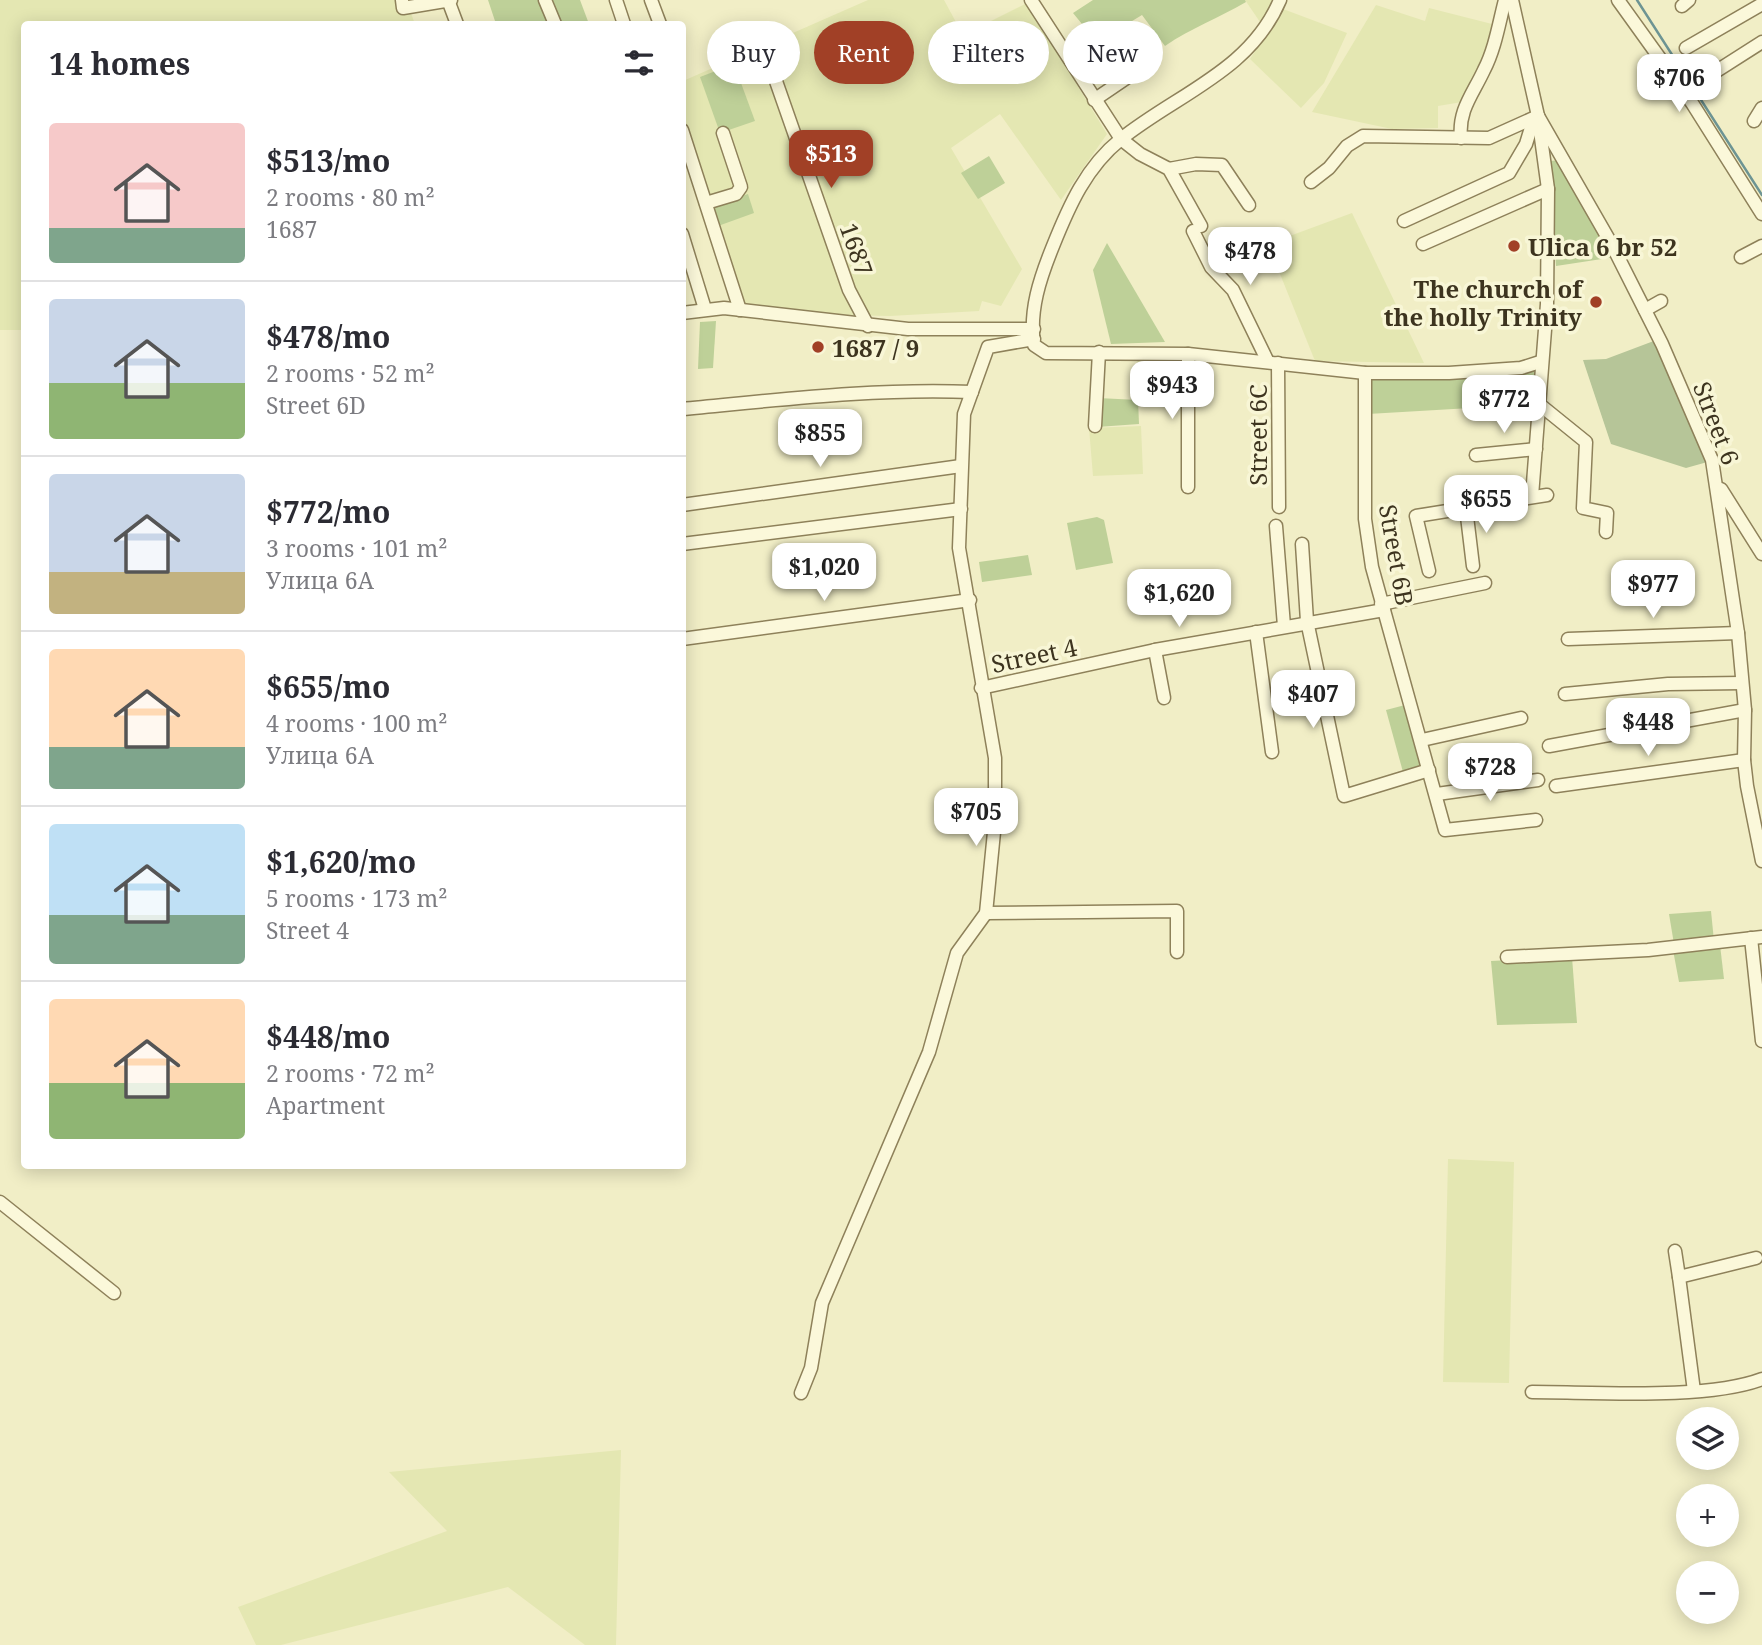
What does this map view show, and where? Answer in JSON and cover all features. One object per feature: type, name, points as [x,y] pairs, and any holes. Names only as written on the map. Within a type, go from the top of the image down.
[{"type":"street","points":[[402,0],[403,8],[450,0],[456,21]]},
{"type":"street","points":[[545,0],[554,21]]},
{"type":"street","points":[[616,0],[623,21]]},
{"type":"street","points":[[651,0],[659,21]]},
{"type":"street","points":[[1031,0],[1121,139],[1140,154],[1169,169],[1212,267],[1233,290],[1273,363]]},
{"type":"street","points":[[1280,0],[1250,48],[1232,64],[1121,139],[1094,168],[1067,207],[1037,292],[1034,345],[1045,353],[1188,354],[1365,373],[1449,373],[1521,368],[1540,362]]},
{"type":"street","points":[[1461,138],[1459,121],[1485,69],[1505,0]]},
{"type":"street","name":"Street 6","points":[[1512,0],[1548,189],[1546,304],[1532,496]]},
{"type":"street","points":[[1618,0],[1692,103],[1762,214]]},
{"type":"street","points":[[1686,48],[1762,5]]},
{"type":"street","points":[[1715,72],[1762,42]]},
{"type":"street","name":"1687","points":[[777,84],[849,290],[868,326]]},
{"type":"street","points":[[1094,100],[1118,84]]},
{"type":"street","points":[[1754,121],[1762,108]]},
{"type":"street","points":[[1311,182],[1329,168],[1347,146],[1363,136],[1489,138],[1536,118]]},
{"type":"street","points":[[1404,221],[1509,173],[1526,144],[1536,118]]},
{"type":"street","name":"Street 6","points":[[1536,118],[1612,245],[1645,310],[1699,426],[1718,486],[1738,634],[1745,710],[1744,760],[1762,861]]},
{"type":"street","points":[[706,203],[736,194],[741,187],[723,132]]},
{"type":"street","points":[[686,142],[740,310]]},
{"type":"street","points":[[1169,169],[1196,164],[1222,165],[1250,205]]},
{"type":"street","points":[[1423,244],[1548,189]]},
{"type":"street","points":[[1741,257],[1762,246]]},
{"type":"street","points":[[686,247],[705,309]]},
{"type":"street","points":[[1645,310],[1661,301]]},
{"type":"street","points":[[686,312],[705,309],[740,310],[868,326],[1034,334]]},
{"type":"street","points":[[801,1393],[811,1368],[822,1303],[929,1052],[957,953],[986,913],[995,822],[995,758],[959,548],[964,414],[988,347],[1034,334]]},
{"type":"street","points":[[1094,426],[1099,352]]},
{"type":"street","points":[[1188,354],[1188,487]]},
{"type":"street","name":"Street 6C","points":[[1273,363],[1279,507]]},
{"type":"street","name":"Street 6B","points":[[1365,373],[1365,519],[1382,607],[1422,740],[1444,830],[1536,820]]},
{"type":"street","points":[[686,409],[864,392],[972,392]]},
{"type":"street","points":[[1539,404],[1586,442],[1583,508],[1607,513],[1606,532]]},
{"type":"street","points":[[1476,455],[1536,449]]},
{"type":"street","points":[[686,504],[961,466]]},
{"type":"street","points":[[1718,486],[1762,554]]},
{"type":"street","points":[[1429,571],[1416,516],[1546,495]]},
{"type":"street","points":[[1466,508],[1474,566]]},
{"type":"street","points":[[686,543],[961,509]]},
{"type":"street","points":[[1276,526],[1284,626]]},
{"type":"street","points":[[1302,544],[1307,621],[1344,796],[1430,770]]},
{"type":"street","name":"Street 4","points":[[981,688],[1155,650],[1446,596],[1485,583]]},
{"type":"street","points":[[686,638],[970,600]]},
{"type":"street","points":[[1256,632],[1272,752]]},
{"type":"street","points":[[1568,639],[1738,634]]},
{"type":"street","points":[[1155,650],[1164,698]]},
{"type":"street","points":[[1565,694],[1668,684],[1742,682]]},
{"type":"street","points":[[1549,746],[1745,710]]},
{"type":"street","points":[[1422,740],[1521,718]]},
{"type":"street","points":[[1556,786],[1744,760]]},
{"type":"street","points":[[1437,794],[1538,780]]},
{"type":"street","points":[[986,913],[1177,911],[1177,952]]},
{"type":"street","points":[[1507,957],[1648,950],[1757,937],[1762,1041]]},
{"type":"street","points":[[0,1202],[114,1293]]},
{"type":"street","points":[[1675,1251],[1694,1391]]},
{"type":"street","points":[[1679,1278],[1756,1258]]},
{"type":"street","points":[[1532,1392],[1694,1391],[1762,1379]]},
{"type":"green space","points":[[0,0],[406,0],[414,21],[21,21],[21,330],[0,330]]},
{"type":"green space","points":[[488,0],[543,0],[551,21],[495,21]]},
{"type":"green space","points":[[547,0],[580,0],[588,21],[555,21]]},
{"type":"green space","points":[[868,0],[944,0],[955,21],[928,21],[928,84],[1049,84],[1049,39],[1063,62],[1063,84],[1076,84],[1107,134],[1061,200],[1000,114],[951,148],[1022,269],[1001,306],[982,301],[979,311],[890,316],[716,313],[686,319],[686,306],[701,302],[730,302],[729,286],[686,149],[686,80],[707,70],[707,84],[800,84],[800,30],[814,24],[814,84],[914,84],[914,21],[820,21]]},
{"type":"green space","points":[[1093,0],[1246,2],[1165,46],[1163,21],[1146,21],[1142,15],[1132,21],[1080,21],[1073,13]]},
{"type":"green space","points":[[1245,0],[1275,0],[1260,22]]},
{"type":"green space","points":[[1027,3],[1038,21],[991,21]]},
{"type":"green space","points":[[1376,5],[1425,21],[1429,8],[1492,24],[1485,52],[1462,102],[1438,106],[1438,128],[1392,129],[1312,112]]},
{"type":"green space","points":[[1283,9],[1347,33],[1324,83],[1301,108],[1250,59]]},
{"type":"green space","points":[[707,74],[707,84],[741,84],[755,121],[720,133],[700,77]]},
{"type":"green space","points":[[989,156],[1005,183],[978,199],[961,173]]},
{"type":"green space","points":[[1560,160],[1615,257],[1556,266],[1550,161]]},
{"type":"green space","points":[[748,194],[754,213],[718,226],[711,206]]},
{"type":"green space","points":[[1352,213],[1424,363],[1315,361],[1268,244]]},
{"type":"green space","points":[[1107,243],[1165,342],[1111,344],[1093,270]]},
{"type":"green space","points":[[716,321],[713,368],[698,369],[700,322]]},
{"type":"green space","points":[[1659,339],[1711,461],[1686,468],[1611,444],[1583,360],[1606,359]]},
{"type":"green space","points":[[1137,357],[1182,359],[1184,404],[1139,406]]},
{"type":"green space","points":[[1537,370],[1538,404],[1368,414],[1370,380],[1374,378]]},
{"type":"green space","points":[[1098,398],[1138,400],[1139,424],[1097,427]]},
{"type":"green space","points":[[1141,426],[1143,474],[1093,476],[1089,428]]},
{"type":"green space","points":[[1097,517],[1104,520],[1113,563],[1076,570],[1067,523]]},
{"type":"green space","points":[[1028,555],[1032,575],[982,582],[979,562]]},
{"type":"green space","points":[[1409,704],[1426,766],[1403,772],[1386,710]]},
{"type":"green space","points":[[1711,911],[1714,941],[1674,944],[1669,914]]},
{"type":"green space","points":[[1720,945],[1724,979],[1679,982],[1673,950]]},
{"type":"green space","points":[[1572,957],[1577,1023],[1497,1025],[1491,961]]},
{"type":"green space","points":[[1448,1159],[1514,1162],[1509,1383],[1443,1382]]},
{"type":"green space","points":[[621,1450],[616,1645],[585,1645],[508,1587],[281,1645],[256,1645],[238,1607],[447,1531],[389,1472]]},
{"type":"waterway","points":[[1637,0],[1762,195]]},
{"type":"place","name":"Ulica 6 br 52","points":[[1514,246]]},
{"type":"place","name":"Тhe church of the holly Trinity","points":[[1596,302]]},
{"type":"place","name":"1687 / 9","points":[[818,347]]}]
